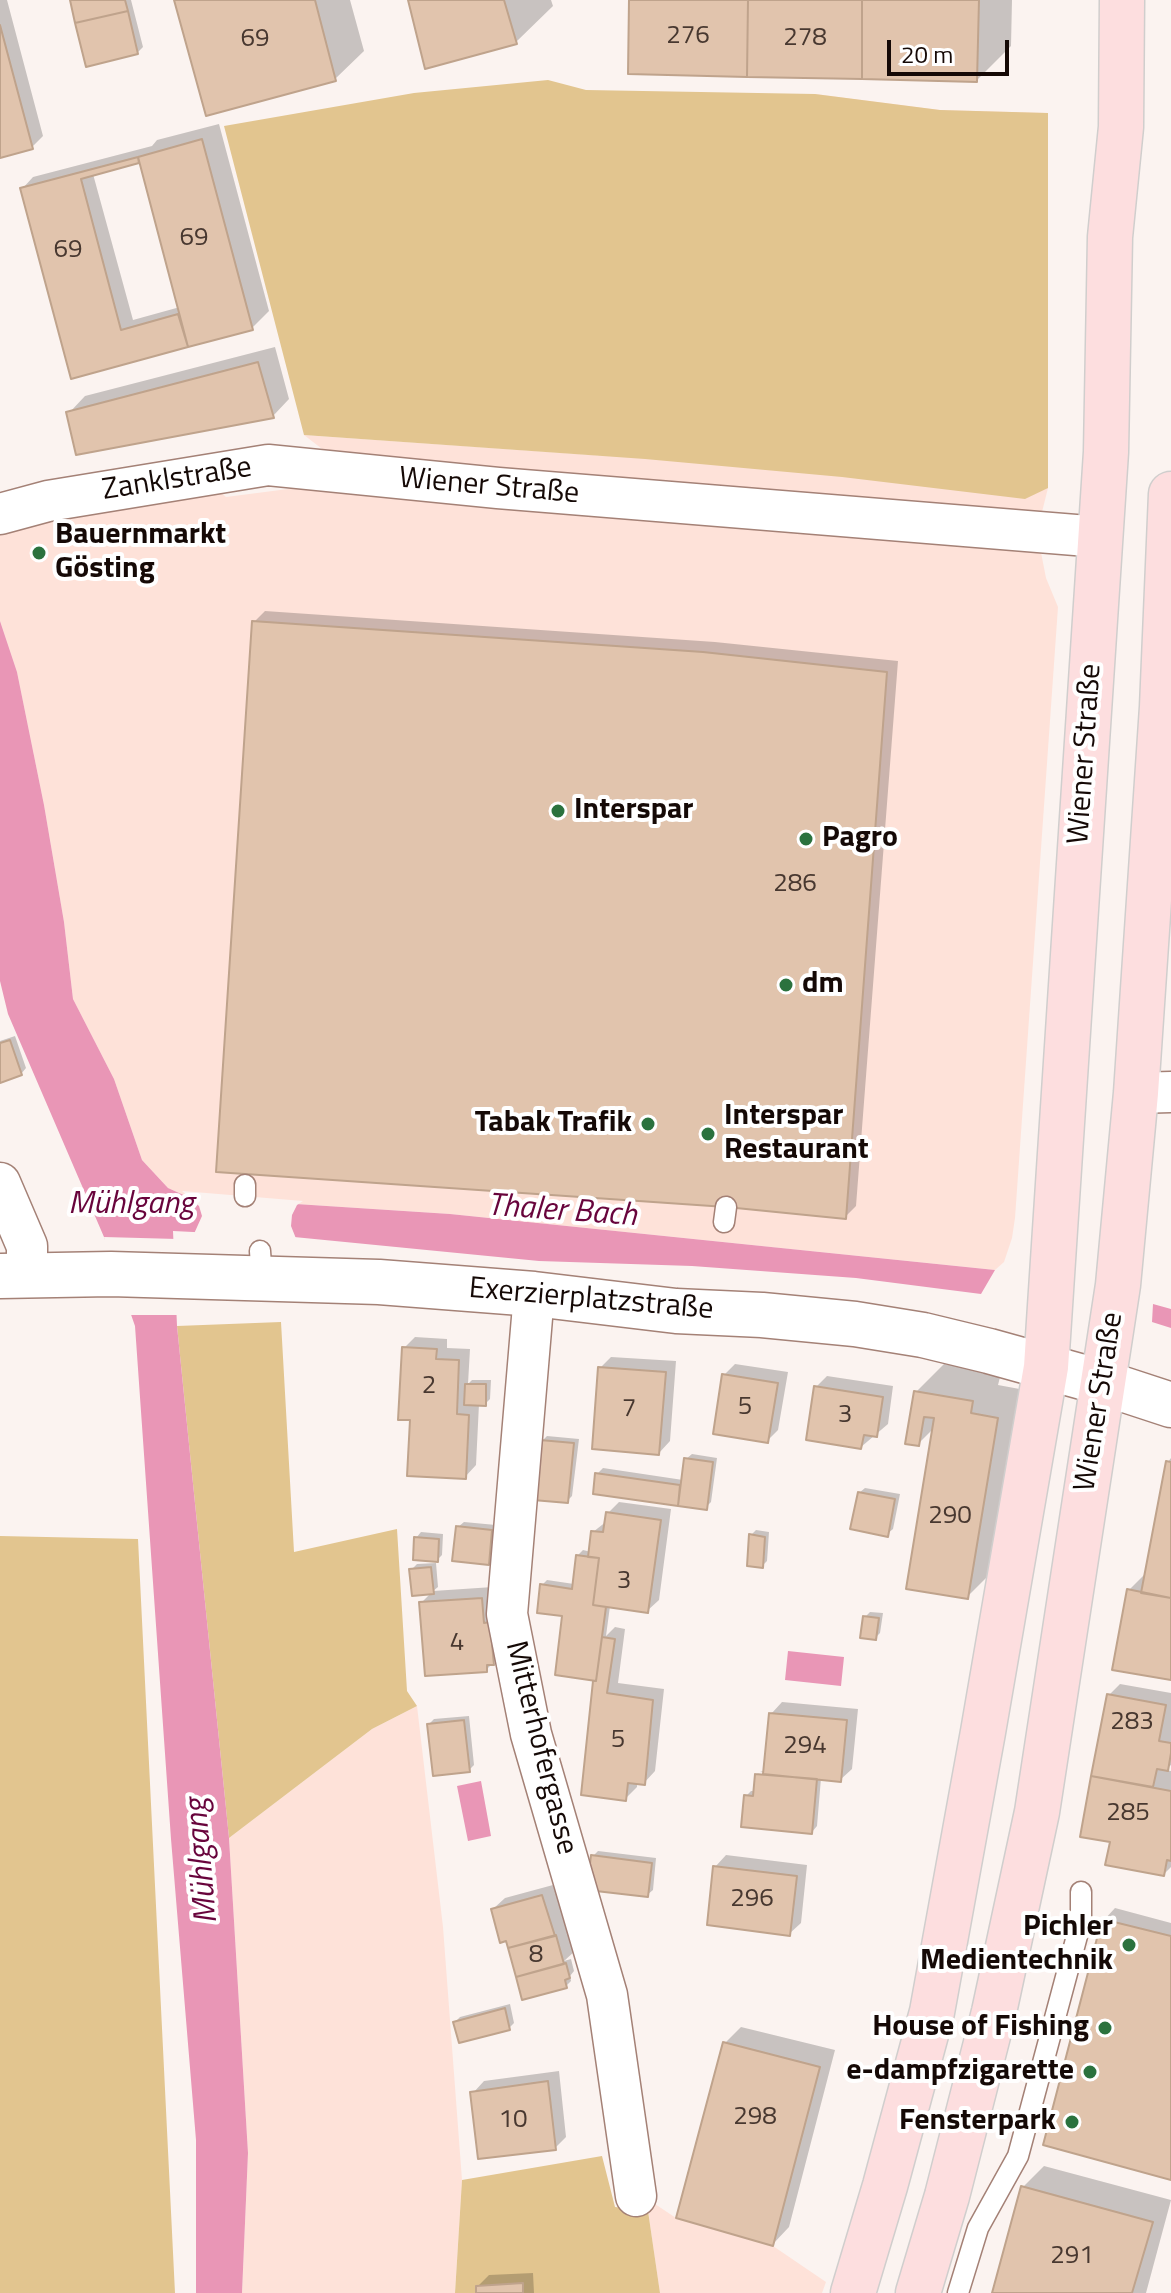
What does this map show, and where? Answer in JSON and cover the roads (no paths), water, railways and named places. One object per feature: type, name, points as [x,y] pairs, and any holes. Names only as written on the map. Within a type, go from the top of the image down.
[{"type":"main road","name":"Wiener Straße","points":[[853,2293],[932,2012],[1046,1367],[1106,452],[1110,237],[1121,127],[1122,0]]},
{"type":"main road","name":"Wiener Straße","points":[[918,2293],[947,2196],[994,2012],[1037,1812],[1120,1271],[1154,1093],[1162,707],[1171,494]]},
{"type":"street","name":"Zanklstraße","points":[[0,514],[48,501],[268,465],[357,475]]},
{"type":"street","name":"Wiener Straße","points":[[357,475],[1100,537]]},
{"type":"street","points":[[0,1183],[27,1246],[14,1275]]},
{"type":"street","name":"Exerzierplatzstraße","points":[[14,1275],[184,1275],[261,1265],[379,1282],[534,1294],[676,1311],[855,1324],[923,1335],[1104,1383],[1171,1405]]},
{"type":"street","name":"Mitterhofergasse","points":[[534,1294],[507,1614],[531,1734],[607,1995],[636,2196]]},
{"type":"lane","points":[[958,2293],[978,2228],[1018,2156],[1081,1921],[1081,1892]]},
{"type":"water","name":"Mühlgang","points":[[0,621],[17,672],[44,805],[64,922],[73,999],[114,1079],[142,1160],[168,1188],[188,1197],[450,1214],[995,1270],[981,1294],[856,1278],[692,1266],[539,1261],[294,1237],[173,1231],[177,1326],[229,1838],[248,2153],[242,2293],[196,2293],[196,2140],[171,1839],[135,1326],[104,1237],[8,1014],[0,981]]},
{"type":"water","points":[[1153,1304],[1171,1309],[1171,1328],[1152,1322]]},
{"type":"water","points":[[788,1651],[844,1657],[841,1686],[785,1680]]},
{"type":"water","points":[[481,1781],[491,1836],[468,1841],[457,1786]]},
{"type":"place","name":"Bauernmarkt Gösting","points":[[39,553]]},
{"type":"place","name":"Interspar","points":[[558,811]]},
{"type":"place","name":"Pagro","points":[[806,839]]},
{"type":"place","name":"dm","points":[[786,985]]},
{"type":"place","name":"Tabak Trafik","points":[[648,1124]]},
{"type":"place","name":"Interspar Restaurant","points":[[708,1134]]},
{"type":"place","name":"Pichler Medientechnik","points":[[1129,1945]]},
{"type":"place","name":"House of Fishing","points":[[1105,2028]]},
{"type":"place","name":"e-dampfzigarette","points":[[1090,2072]]},
{"type":"place","name":"Fensterpark","points":[[1072,2122]]},
{"type":"water label","name":"Thaler Bach","points":[[562,1212]]}]
